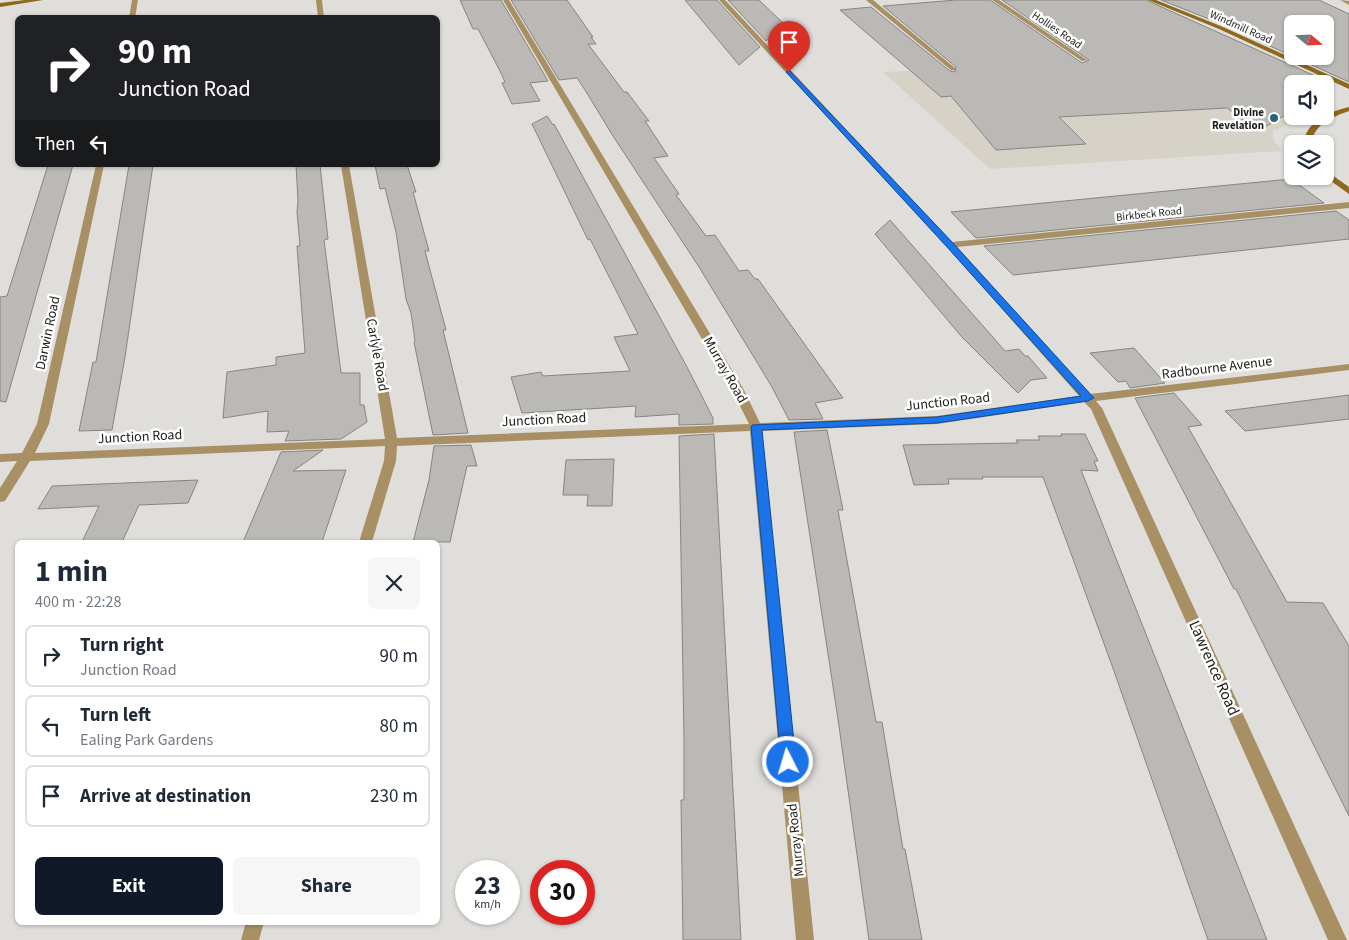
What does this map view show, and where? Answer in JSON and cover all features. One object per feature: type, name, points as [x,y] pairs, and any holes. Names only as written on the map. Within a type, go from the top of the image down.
[{"type":"main road","points":[[0,5],[40,0]]},
{"type":"main road","name":"Windmill Road","points":[[1151,0],[1221,28],[1349,87]]},
{"type":"main road","points":[[1309,135],[1310,131],[1319,122],[1349,109]]},
{"type":"main road","points":[[1334,180],[1349,191]]},
{"type":"street","points":[[132,15],[135,0]]},
{"type":"street","points":[[319,0],[321,15]]},
{"type":"street","name":"Murray Road","points":[[506,0],[733,381],[756,427],[805,940]]},
{"type":"street","name":"Lawrence Road","points":[[722,0],[950,245],[1096,408],[1338,940]]},
{"type":"street","points":[[869,1],[883,0]]},
{"type":"street","name":"Hollies Road","points":[[995,0],[1084,60]]},
{"type":"street","points":[[1343,0],[1349,3]]},
{"type":"street","points":[[869,1],[953,69]]},
{"type":"street","name":"Darwin Road","points":[[0,498],[34,444],[43,424],[100,167]]},
{"type":"street","name":"Carlyle Road","points":[[345,167],[391,441],[390,461],[367,540]]},
{"type":"street","name":"Birkbeck Road","points":[[950,245],[1349,205]]},
{"type":"street","name":"Radbourne Avenue","points":[[1088,398],[1349,367]]},
{"type":"street","name":"Junction Road","points":[[0,458],[937,420],[1088,398]]},
{"type":"street","points":[[250,940],[254,925]]},
{"type":"shaded area","points":[[1021,66],[1284,83],[1284,125],[1286,125],[1273,131],[1274,141],[1282,151],[990,169],[883,72]]},
{"type":"building","points":[[460,0],[501,0],[548,81],[530,83],[540,101],[512,104],[502,83],[505,82],[500,71],[478,29],[473,29]]},
{"type":"building","points":[[511,0],[567,0],[596,44],[588,44],[624,92],[627,92],[649,121],[645,121],[668,156],[654,158],[679,194],[676,195],[706,236],[715,235],[739,271],[748,270],[755,279],[758,279],[843,398],[815,403],[823,419],[789,420],[772,387],[699,267],[585,90],[577,78],[559,80]]},
{"type":"building","points":[[685,0],[717,0],[760,47],[739,65]]},
{"type":"building","points":[[728,0],[759,0],[784,24],[766,41]]},
{"type":"building","points":[[956,0],[990,0],[1082,63],[1089,60],[1002,0],[1146,0],[1284,62],[1284,65],[1291,65],[1313,75],[1284,75],[1284,116],[1258,131],[1227,108],[1059,117],[1086,144],[996,150],[951,96],[941,97],[840,10],[871,7],[950,71],[955,72],[956,67],[883,6]]},
{"type":"building","points":[[1161,0],[1319,0],[1349,14],[1349,82],[1312,65],[1334,65],[1334,15],[1284,15],[1284,52],[1224,25]]},
{"type":"building","points":[[547,116],[554,124],[687,367],[713,418],[713,424],[679,425],[679,414],[635,417],[636,406],[522,413],[511,377],[541,372],[543,376],[630,371],[614,337],[638,334],[590,239],[588,240],[532,124]]},
{"type":"building","points":[[47,167],[72,167],[6,402],[0,401],[0,297],[7,296]]},
{"type":"building","points":[[129,167],[153,167],[125,357],[112,430],[79,431],[93,362],[96,362]]},
{"type":"building","points":[[296,167],[320,167],[328,239],[324,240],[341,373],[360,373],[360,405],[364,405],[367,422],[341,439],[285,441],[289,431],[267,432],[268,411],[223,418],[227,372],[276,365],[276,357],[305,353],[297,246],[300,246],[297,212]]},
{"type":"building","points":[[375,167],[408,167],[416,192],[413,192],[429,251],[425,251],[446,330],[443,330],[468,433],[433,435],[414,342],[411,313],[406,299],[396,232],[385,188],[380,189]]},
{"type":"building","points":[[1284,180],[1284,185],[1299,185],[1324,203],[976,238],[951,212]]},
{"type":"building","points":[[1336,211],[1349,220],[1349,239],[1013,275],[984,246]]},
{"type":"building","points":[[890,220],[1005,351],[1019,349],[1025,356],[1028,356],[1047,378],[1031,380],[1018,393],[961,336],[875,234]]},
{"type":"building","points":[[1134,348],[1165,383],[1130,388],[1126,381],[1118,382],[1090,353]]},
{"type":"building","points":[[1174,393],[1202,425],[1188,427],[1287,602],[1323,603],[1349,646],[1349,816],[1236,589],[1234,589],[1135,398]]},
{"type":"building","points":[[1349,395],[1349,419],[1245,431],[1225,411]]},
{"type":"building","points":[[827,430],[843,510],[838,510],[876,722],[882,722],[903,849],[905,849],[922,940],[869,940],[838,719],[794,432]]},
{"type":"building","points":[[714,434],[741,940],[683,940],[681,800],[684,800],[684,739],[679,436]]},
{"type":"building","points":[[1061,434],[1085,434],[1098,461],[1094,461],[1098,471],[1081,470],[1267,940],[1208,940],[1114,671],[1043,477],[948,479],[949,484],[914,485],[903,445],[1018,443],[1016,440],[1040,440],[1038,436],[1062,436]]},
{"type":"building","points":[[471,445],[477,466],[467,466],[450,542],[414,540],[429,480],[434,446]]},
{"type":"building","points":[[323,450],[293,471],[346,470],[323,540],[244,540],[281,452]]},
{"type":"building","points":[[614,459],[612,506],[587,506],[588,495],[563,495],[566,460]]},
{"type":"building","points":[[198,480],[188,503],[139,505],[123,540],[83,540],[99,506],[38,509],[52,486]]},
{"type":"place","name":"Divine Revelation","points":[[1274,118]]},
{"type":"route","points":[[788,762],[756,427],[937,420],[1088,398],[950,245],[789,72]]}]
